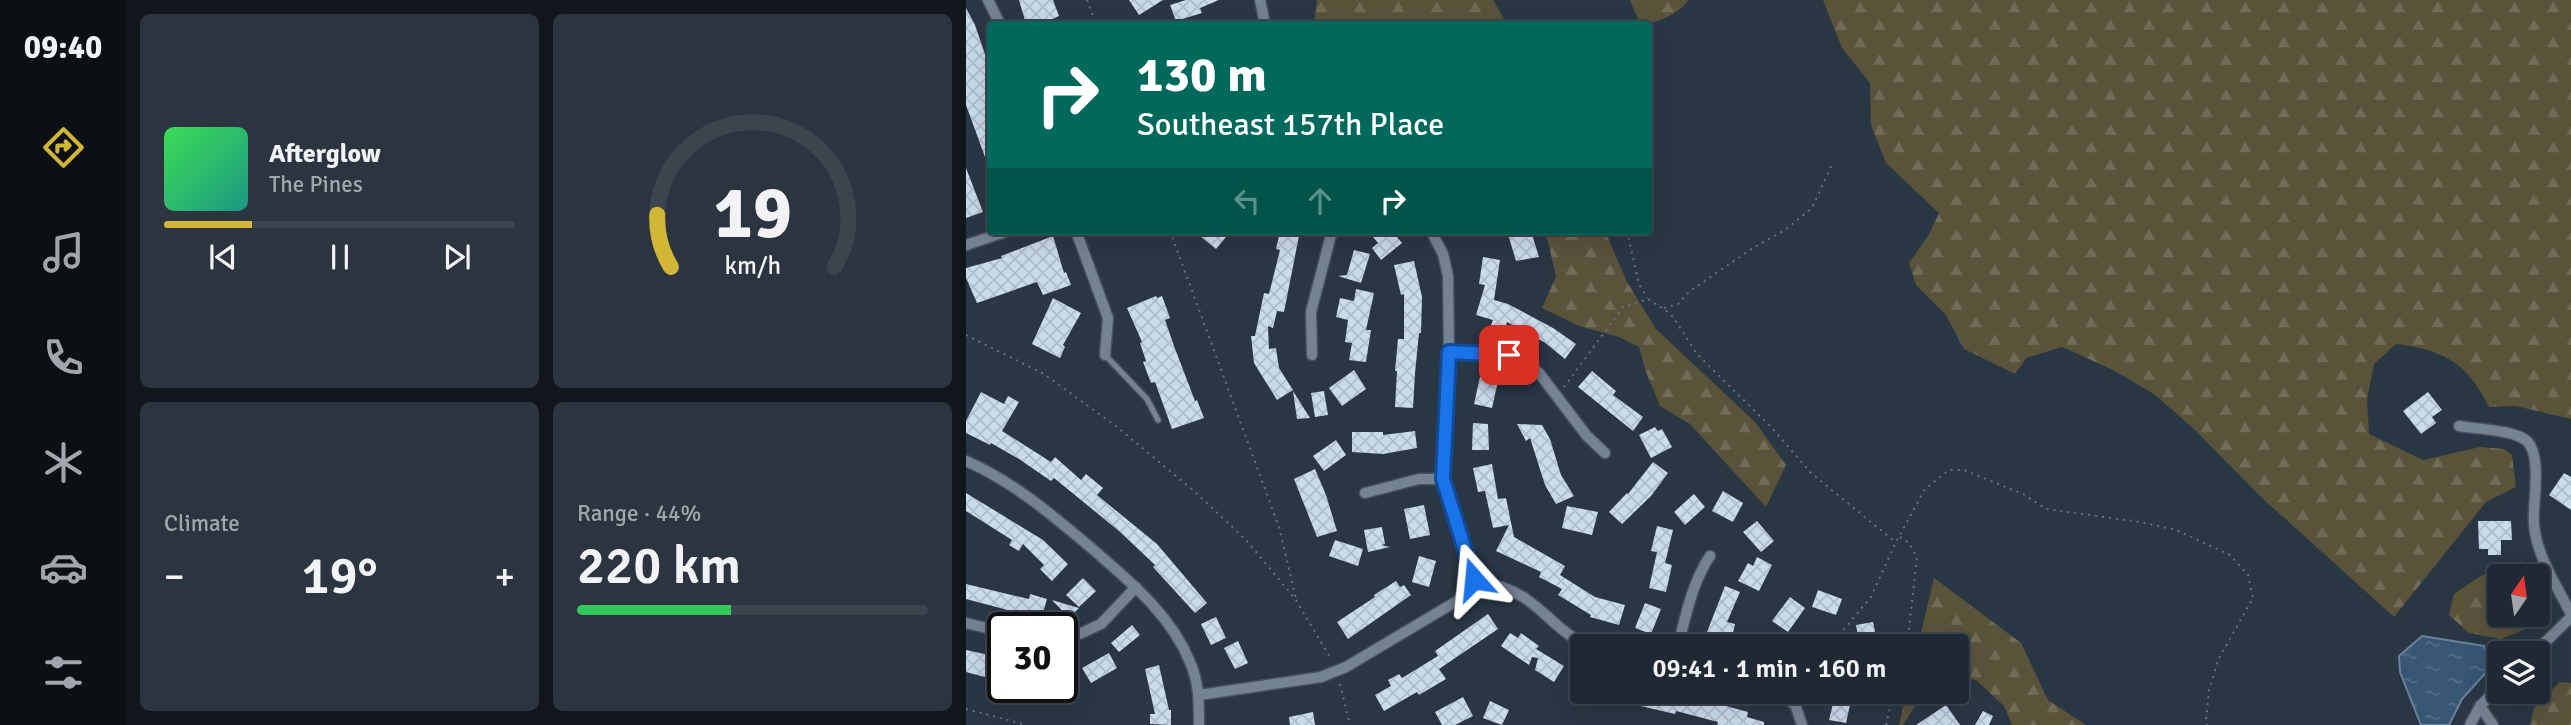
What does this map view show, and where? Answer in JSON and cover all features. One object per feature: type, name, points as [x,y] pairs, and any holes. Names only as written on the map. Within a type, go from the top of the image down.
[{"type":"street","points":[[988,0],[998,21]]},
{"type":"street","points":[[1260,0],[1264,21]]},
{"type":"street","points":[[966,245],[996,235]]},
{"type":"street","points":[[1077,235],[1108,318],[1105,355]]},
{"type":"street","points":[[1312,355],[1311,312],[1331,235]]},
{"type":"street","points":[[1433,235],[1447,268],[1449,352],[1443,479],[1474,579]]},
{"type":"street","points":[[1449,352],[1509,355],[1525,361],[1539,373],[1587,436],[1605,453]]},
{"type":"street","points":[[2459,426],[2518,436],[2528,442],[2533,452],[2536,539],[2571,616],[2547,641]]},
{"type":"street","points":[[966,461],[1037,502],[1136,587],[1166,619],[1190,662],[1199,695],[1199,725]]},
{"type":"street","points":[[1364,493],[1419,479],[1443,479]]},
{"type":"street","points":[[1681,634],[1693,590],[1710,556]]},
{"type":"street","points":[[1474,579],[1509,588],[1529,601],[1570,636]]},
{"type":"street","points":[[1199,695],[1321,677],[1336,671],[1457,601],[1474,579]]},
{"type":"street","points":[[1078,635],[1101,624],[1136,587]]},
{"type":"street","points":[[966,623],[987,628]]},
{"type":"street","points":[[2470,725],[2487,699]]},
{"type":"street","points":[[1795,704],[1802,725]]},
{"type":"street","points":[[2480,706],[2493,725]]},
{"type":"lane","points":[[1105,355],[1147,399],[1158,420]]},
{"type":"path","points":[[1087,0],[1095,21]]},
{"type":"path","points":[[1662,308],[1678,304],[1690,291],[1753,248],[1785,230],[1812,208],[1833,162]]},
{"type":"path","points":[[1171,235],[1279,527],[1296,600]]},
{"type":"path","points":[[1628,235],[1639,284],[1647,299],[1671,314],[1697,354],[1771,427],[1811,473],[1896,542]]},
{"type":"path","points":[[1557,397],[1623,307],[1647,299]]},
{"type":"path","points":[[966,335],[1044,374],[1117,427],[1228,522],[1296,600],[1336,671],[1350,725]]},
{"type":"path","points":[[1840,634],[1871,597],[1896,542],[1925,489],[1949,470],[1964,470],[2023,494],[2046,509],[2140,522],[2175,530],[2230,555],[2248,575],[2253,598],[2218,660],[2209,690],[2207,725]]},
{"type":"path","points":[[1899,536],[1909,543],[1917,557],[1909,634]]},
{"type":"path","points":[[1886,725],[1891,704]]},
{"type":"path","points":[[966,709],[1027,725]]},
{"type":"green space","points":[[1317,0],[1493,0],[1505,21],[1314,21]]},
{"type":"green space","points":[[1630,0],[1688,0],[1667,17],[1652,22],[1639,21]]},
{"type":"green space","points":[[1823,0],[2571,0],[2571,419],[2516,406],[2489,407],[2463,369],[2453,361],[2428,350],[2396,344],[2374,364],[2367,400],[2369,434],[2423,460],[2480,447],[2504,449],[2512,455],[2516,487],[2486,502],[2394,617],[2261,497],[2195,430],[2154,394],[2111,369],[2062,347],[2026,358],[2015,374],[1964,349],[1946,315],[1916,285],[1909,263],[1928,236],[1939,213],[1886,163],[1871,125],[1870,83],[1842,48]]},
{"type":"green space","points":[[1544,235],[1607,235],[1627,282],[1656,329],[1755,422],[1786,465],[1766,507],[1690,424],[1660,406],[1639,347],[1619,337],[1579,326],[1542,308],[1556,277]]},
{"type":"green space","points":[[2487,574],[2487,627],[2531,627],[2501,639],[2469,633],[2449,615],[2454,594]]},
{"type":"green space","points":[[1934,578],[2021,643],[2048,700],[2086,725],[2012,725],[2004,706],[1976,680],[1969,679],[1969,634],[1921,634]]},
{"type":"green space","points":[[2560,682],[2571,683],[2571,725],[2530,725],[2534,708],[2538,704],[2550,704],[2550,692]]},
{"type":"green space","points":[[1904,704],[1917,704],[1903,725],[1899,725]]},
{"type":"water","points":[[2422,636],[2484,646],[2487,654],[2487,672],[2462,699],[2449,725],[2421,725],[2400,672],[2399,656]]},
{"type":"building","points":[[1019,0],[1053,0],[1059,16],[1048,21],[1025,21]]},
{"type":"building","points":[[1129,0],[1163,0],[1139,15]]},
{"type":"building","points":[[1186,0],[1219,0],[1200,8],[1202,13],[1176,21],[1170,5]]},
{"type":"building","points":[[966,8],[987,60],[987,163],[966,105]]},
{"type":"building","points":[[966,168],[983,212],[966,218]]},
{"type":"building","points":[[1201,235],[1228,235],[1216,249]]},
{"type":"building","points":[[1279,235],[1299,235],[1284,312],[1277,311],[1273,328],[1268,326],[1269,349],[1276,348],[1279,368],[1293,390],[1277,400],[1254,363],[1251,336],[1255,336],[1264,293],[1269,294],[1280,250],[1276,249]]},
{"type":"building","points":[[1371,235],[1395,235],[1402,243],[1381,260],[1372,248],[1378,243]]},
{"type":"building","points":[[1508,235],[1532,235],[1539,257],[1516,261]]},
{"type":"building","points":[[1053,236],[1064,273],[1066,272],[1071,285],[1043,295],[1037,282],[977,303],[966,278],[966,268],[1002,258],[1001,256]]},
{"type":"building","points":[[1354,250],[1370,254],[1361,283],[1338,276],[1347,275]]},
{"type":"building","points":[[1483,257],[1500,260],[1494,300],[1508,304],[1553,328],[1576,344],[1565,359],[1544,342],[1507,322],[1505,329],[1491,325],[1493,320],[1476,315],[1485,285],[1479,284]]},
{"type":"building","points":[[1414,261],[1422,297],[1413,408],[1395,407],[1398,339],[1404,339],[1404,294],[1401,295],[1394,265]]},
{"type":"building","points":[[1356,289],[1374,293],[1366,330],[1371,330],[1366,362],[1349,360],[1352,343],[1345,342],[1348,320],[1336,317],[1340,298],[1354,301]]},
{"type":"building","points":[[1162,296],[1170,318],[1165,320],[1204,418],[1172,429],[1155,382],[1151,383],[1143,362],[1146,361],[1140,343],[1142,342],[1127,308]]},
{"type":"building","points":[[1053,298],[1081,313],[1063,345],[1065,347],[1060,358],[1032,344]]},
{"type":"building","points":[[1354,370],[1366,389],[1342,406],[1329,388]]},
{"type":"building","points":[[1592,371],[1616,391],[1613,395],[1643,417],[1633,431],[1578,387]]},
{"type":"building","points":[[1480,377],[1498,381],[1492,408],[1474,404]]},
{"type":"building","points":[[1293,391],[1310,418],[1297,419]]},
{"type":"building","points":[[1324,391],[1328,415],[1315,417],[1311,393]]},
{"type":"building","points":[[981,392],[1004,404],[1008,396],[1019,402],[1002,431],[1051,462],[1055,457],[1081,480],[1086,474],[1103,488],[1097,495],[1157,544],[1207,603],[1195,613],[1153,567],[1155,565],[1119,531],[1054,478],[1051,481],[991,443],[990,445],[966,433],[966,421]]},
{"type":"building","points":[[2428,392],[2442,410],[2432,417],[2436,423],[2421,434],[2403,411]]},
{"type":"building","points":[[1473,423],[1488,424],[1489,450],[1472,450]]},
{"type":"building","points":[[1517,424],[1542,425],[1550,439],[1561,475],[1574,496],[1556,504],[1545,485],[1530,438],[1526,441]]},
{"type":"building","points":[[1655,427],[1658,431],[1662,429],[1672,447],[1651,458],[1639,435]]},
{"type":"building","points":[[1415,431],[1417,448],[1383,454],[1352,452],[1352,432],[1383,432],[1383,435]]},
{"type":"building","points":[[1336,440],[1346,455],[1324,471],[1313,456]]},
{"type":"building","points":[[1653,462],[1668,473],[1651,496],[1622,524],[1609,512],[1628,494]]},
{"type":"building","points":[[1492,464],[1498,499],[1506,498],[1514,537],[1565,566],[1560,575],[1595,597],[1625,605],[1619,625],[1590,617],[1591,615],[1558,595],[1562,589],[1539,577],[1541,572],[1496,551],[1509,525],[1493,528],[1485,491],[1478,492],[1473,468]]},
{"type":"building","points":[[1315,469],[1337,531],[1317,537],[1294,479]]},
{"type":"building","points":[[2564,473],[2571,477],[2571,510],[2549,495]]},
{"type":"building","points":[[1723,491],[1743,503],[1733,522],[1712,511]]},
{"type":"building","points":[[966,493],[1043,540],[1068,564],[1052,581],[1040,569],[1044,565],[1023,544],[1019,551],[1009,545],[1012,540],[966,511]]},
{"type":"building","points":[[1694,494],[1705,507],[1685,525],[1674,512]]},
{"type":"building","points":[[1424,505],[1430,535],[1410,539],[1404,509]]},
{"type":"building","points":[[1567,506],[1598,512],[1592,535],[1562,528]]},
{"type":"building","points":[[1757,521],[1774,541],[1761,552],[1743,532]]},
{"type":"building","points":[[2478,521],[2511,521],[2512,540],[2501,540],[2501,555],[2488,555],[2488,549],[2479,549]]},
{"type":"building","points":[[1657,526],[1673,530],[1665,563],[1672,565],[1666,592],[1649,588],[1657,552],[1651,551]]},
{"type":"building","points":[[1382,527],[1385,544],[1381,545],[1390,547],[1368,552],[1364,530]]},
{"type":"building","points":[[1335,540],[1363,549],[1358,566],[1329,556]]},
{"type":"building","points":[[1419,556],[1436,561],[1429,587],[1412,582]]},
{"type":"building","points":[[1757,557],[1772,565],[1759,591],[1738,581],[1748,563],[1753,566]]},
{"type":"building","points":[[1083,578],[1096,591],[1079,607],[1066,595]]},
{"type":"building","points":[[1396,581],[1400,587],[1404,585],[1411,595],[1348,639],[1337,622]]},
{"type":"building","points":[[966,584],[1029,599],[1030,594],[1047,599],[1043,612],[1015,612],[966,599]]},
{"type":"building","points":[[1725,586],[1740,592],[1727,622],[1735,624],[1733,634],[1707,632]]},
{"type":"building","points":[[1818,590],[1842,599],[1836,615],[1812,607]]},
{"type":"building","points":[[1790,597],[1805,608],[1788,632],[1772,621]]},
{"type":"building","points":[[1052,600],[1079,608],[1075,612],[1063,612]]},
{"type":"building","points":[[1645,603],[1661,609],[1651,634],[1635,628]]},
{"type":"building","points":[[1488,614],[1498,629],[1439,669],[1446,679],[1384,711],[1375,695],[1391,686],[1388,680],[1399,674],[1402,678],[1438,656],[1435,651]]},
{"type":"building","points":[[1216,617],[1226,638],[1211,645],[1201,624]]},
{"type":"building","points":[[1873,622],[1876,634],[1858,634],[1856,625]]},
{"type":"building","points":[[1132,625],[1140,635],[1119,652],[1111,643]]},
{"type":"building","points":[[1510,633],[1518,638],[1521,633],[1539,646],[1536,649],[1564,666],[1554,682],[1535,670],[1538,658],[1532,657],[1529,665],[1501,646]]},
{"type":"building","points":[[1238,641],[1248,663],[1235,669],[1224,648]]},
{"type":"building","points":[[966,650],[987,655],[987,678],[966,672]]},
{"type":"building","points":[[1109,653],[1117,668],[1091,683],[1082,668]]},
{"type":"building","points":[[1159,665],[1171,710],[1171,725],[1150,724],[1150,714],[1155,714],[1145,669]]},
{"type":"building","points":[[1463,697],[1473,716],[1455,725],[1442,725],[1435,712]]},
{"type":"building","points":[[1490,701],[1509,710],[1502,725],[1483,718]]},
{"type":"building","points":[[1632,704],[1719,704],[1748,712],[1747,717],[1764,722],[1764,725],[1717,725],[1718,722],[1676,711],[1675,714]]},
{"type":"building","points":[[1833,704],[1850,704],[1846,723],[1829,720]]},
{"type":"building","points":[[1946,705],[1960,725],[1916,725]]},
{"type":"building","points":[[1983,711],[1993,716],[1989,725],[1975,725]]},
{"type":"building","points":[[1313,712],[1315,725],[1290,725],[1289,717]]},
{"type":"route","points":[[1474,579],[1443,479],[1449,352],[1509,355]]}]
